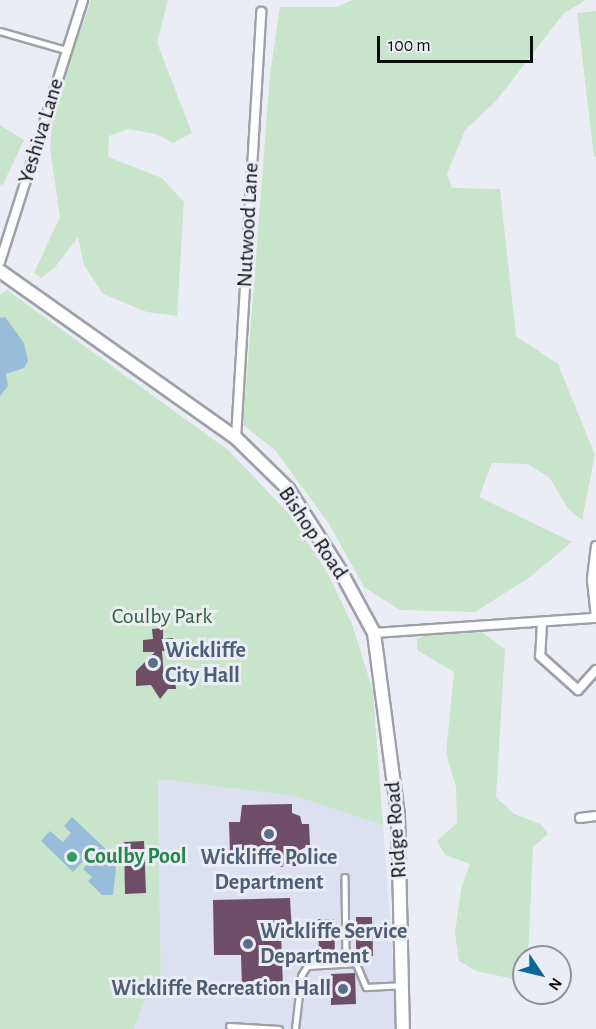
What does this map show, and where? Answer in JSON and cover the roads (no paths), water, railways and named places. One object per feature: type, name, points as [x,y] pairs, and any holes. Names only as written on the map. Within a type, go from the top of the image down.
[{"type":"main road","name":"Bishop Road","points":[[0,271],[236,438],[288,489],[342,572],[374,633]]},
{"type":"main road","name":"Ridge Road","points":[[374,633],[398,815],[403,1029]]},
{"type":"street","name":"Yeshiva Lane","points":[[0,262],[83,0]]},
{"type":"street","name":"Nutwood Lane","points":[[236,438],[261,12]]},
{"type":"street","points":[[374,633],[596,617],[592,580],[596,546]]},
{"type":"street","points":[[542,622],[540,656],[578,690],[596,670]]},
{"type":"street","points":[[580,818],[596,816]]},
{"type":"lane","points":[[0,31],[66,50]]},
{"type":"lane","points":[[345,877],[346,964]]},
{"type":"lane","points":[[295,1029],[305,969],[346,964],[360,966],[366,987],[401,985]]},
{"type":"lane","points":[[229,1026],[279,1029]]},
{"type":"water","points":[[5,317],[24,343],[28,361],[24,368],[6,374],[8,386],[0,396],[0,318]]},
{"type":"water","name":"Coulby Pool","points":[[72,817],[112,855],[116,868],[113,895],[102,895],[88,881],[92,877],[83,869],[95,856],[92,852],[73,872],[41,841],[50,831],[63,842],[71,833],[64,826]]},
{"type":"place","name":"Wickliffe City Hall","points":[[153,663]]},
{"type":"place","name":"Wickliffe Police Department","points":[[269,834]]},
{"type":"place","name":"Coulby Pool","points":[[72,857]]},
{"type":"place","name":"Wickliffe Service Department","points":[[248,944]]},
{"type":"place","name":"Wickliffe Recreation Hall","points":[[343,989]]},
{"type":"park label","name":"Coulby Park","points":[[162,617]]}]
